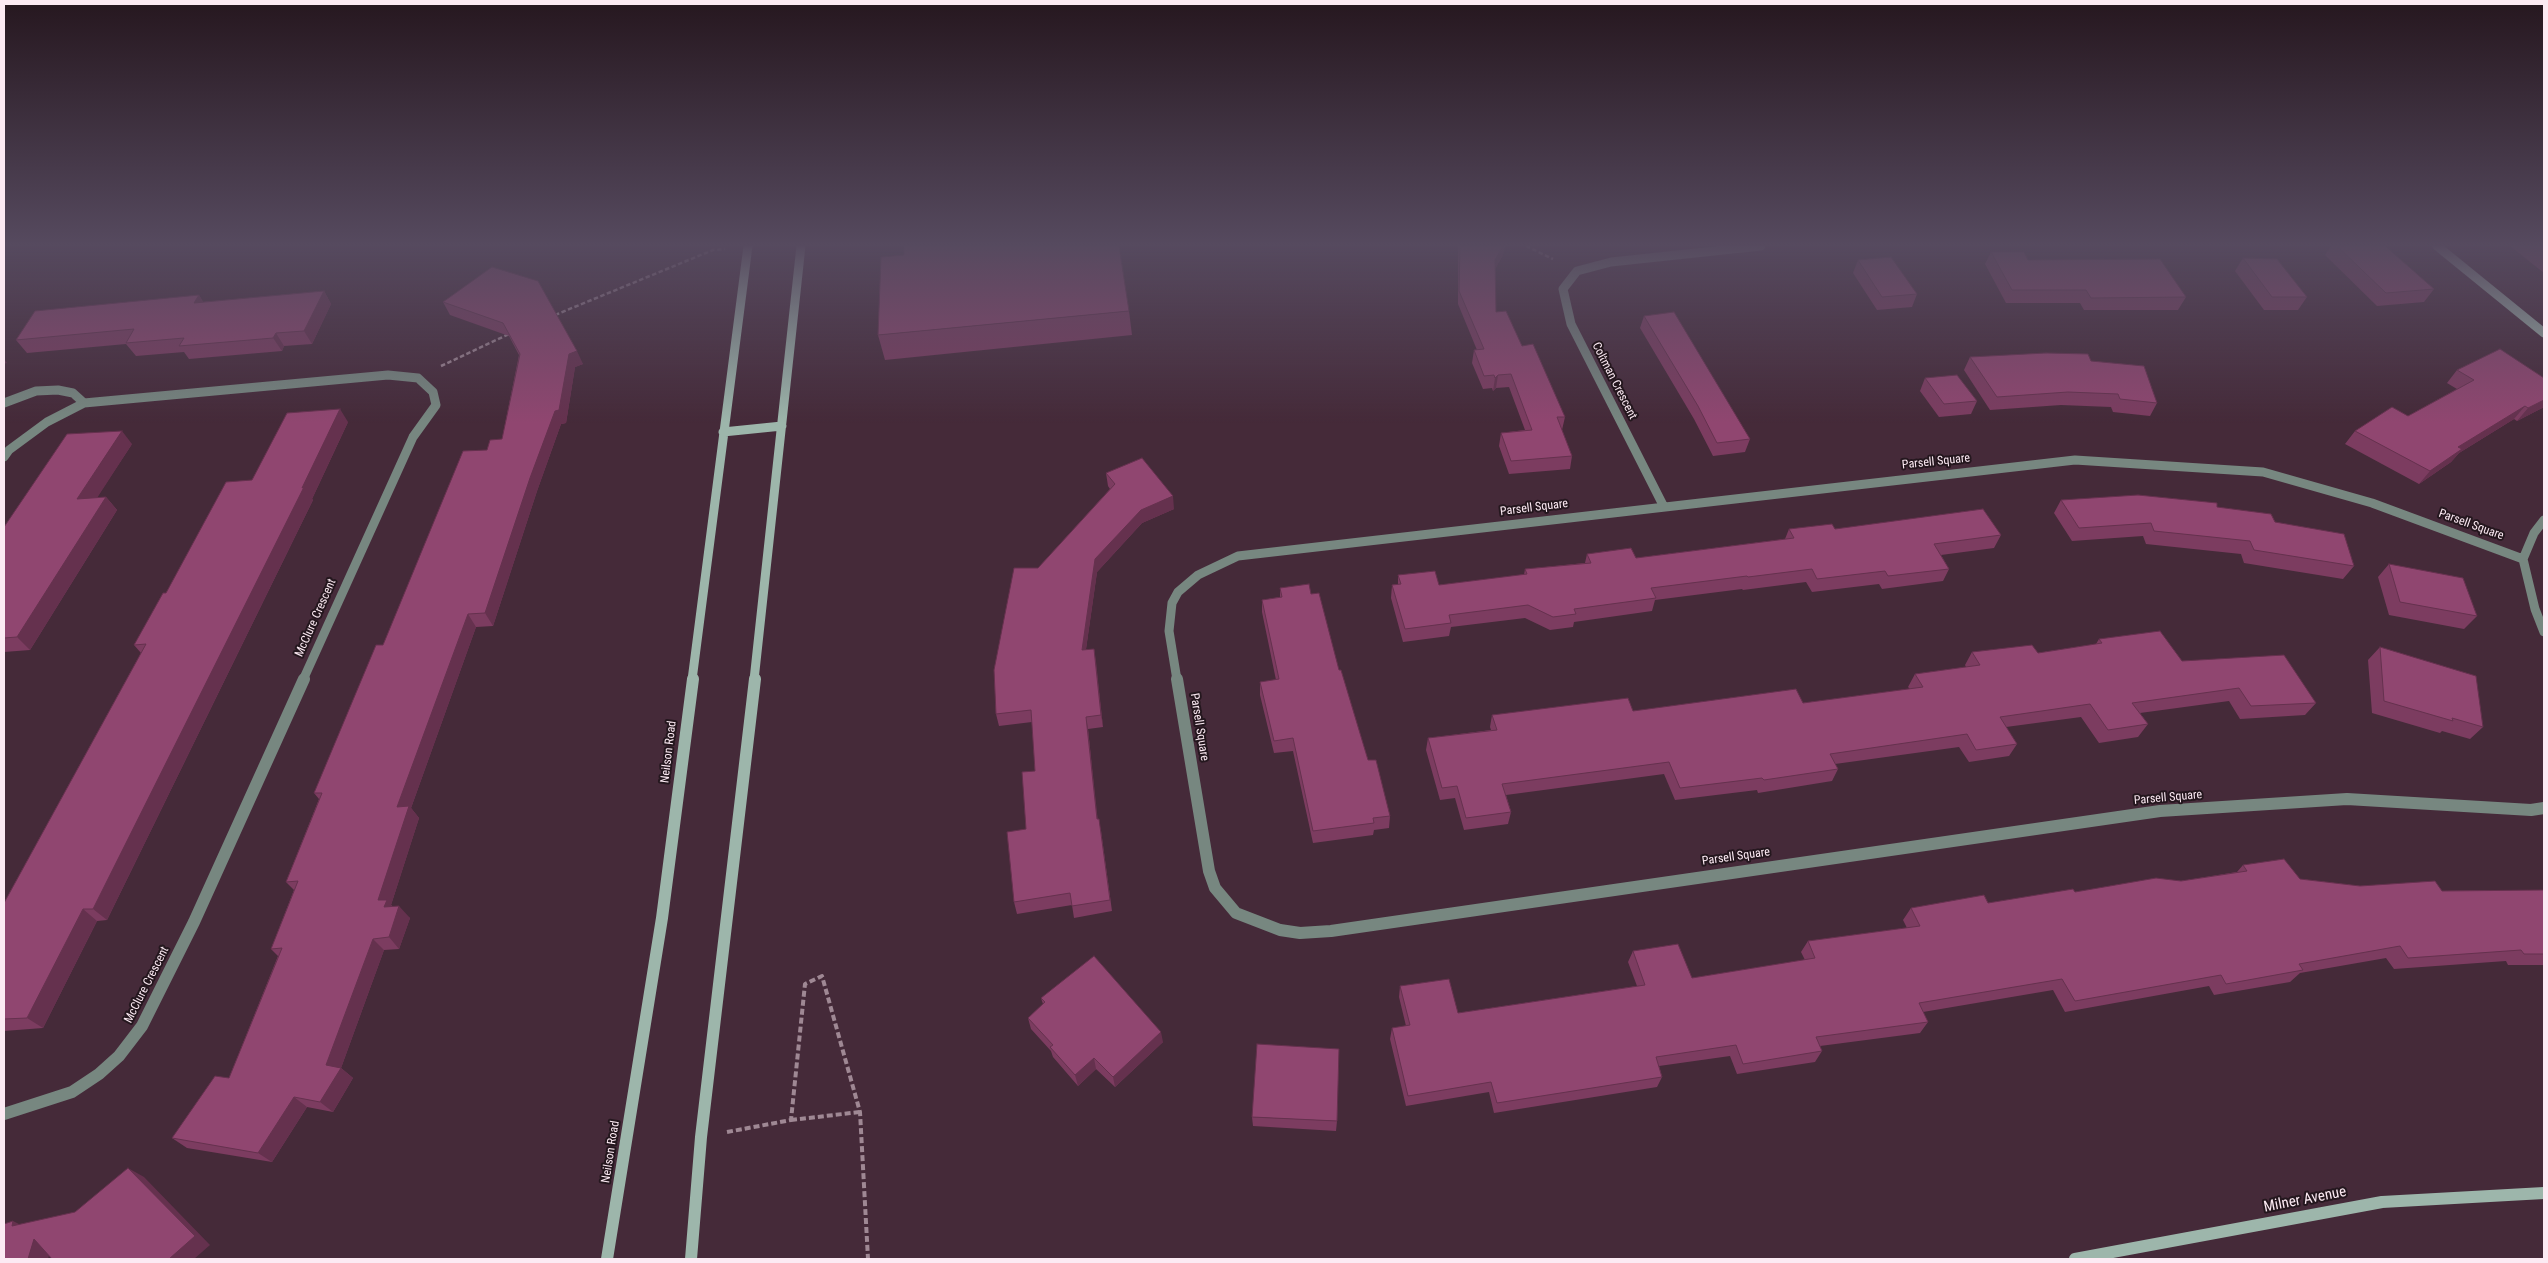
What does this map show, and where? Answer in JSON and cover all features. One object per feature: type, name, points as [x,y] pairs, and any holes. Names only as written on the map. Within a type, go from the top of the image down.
[{"type":"main road","name":"Neilson Road","points":[[607,1259],[662,918],[740,305]]},
{"type":"main road","points":[[691,1259],[701,1137],[750,722],[795,305]]},
{"type":"main road","points":[[2509,305],[2544,333]]},
{"type":"main road","points":[[723,432],[782,426]]},
{"type":"main road","name":"Milner Avenue","points":[[2075,1259],[2382,1202],[2544,1193]]},
{"type":"street","name":"Coltman Crescent","points":[[1567,305],[1571,324],[1664,507]]},
{"type":"street","points":[[4,457],[9,450],[47,422],[84,403],[388,375],[418,378]]},
{"type":"street","name":"McClure Crescent","points":[[4,1114],[72,1092],[99,1074],[119,1056],[142,1026],[194,922],[413,437],[436,406],[433,392],[418,378]]},
{"type":"street","points":[[4,403],[36,392],[58,390],[73,393],[84,403]]},
{"type":"street","name":"Parsell Square","points":[[2523,559],[2372,503],[2263,472],[2075,460],[1238,556],[1215,565],[1188,582],[1178,592],[1172,603],[1170,631],[1209,871],[1214,888],[1236,913],[1280,930],[1300,933],[1331,931],[2160,811],[2347,799],[2531,810],[2544,808]]},
{"type":"street","points":[[2544,520],[2534,533],[2523,559],[2535,609],[2544,632]]},
{"type":"path","points":[[547,318],[579,305]]},
{"type":"path","points":[[418,378],[510,334]]},
{"type":"path","points":[[791,1120],[806,984],[822,976],[860,1112],[868,1259]]},
{"type":"path","points":[[701,1137],[791,1120],[860,1112]]},
{"type":"building","points":[[97,305],[317,305],[304,331],[276,333],[273,338],[179,346],[184,338],[126,343],[134,329],[16,340],[35,311]]},
{"type":"building","points":[[451,305],[551,305],[577,351],[569,354],[559,410],[555,411],[530,478],[485,613],[468,614],[397,807],[409,806],[378,900],[387,900],[384,907],[399,906],[389,937],[373,939],[326,1065],[341,1068],[320,1102],[294,1097],[258,1153],[172,1138],[215,1076],[229,1078],[282,948],[271,949],[298,881],[286,882],[322,793],[314,793],[376,645],[383,645],[463,451],[487,450],[490,440],[502,439],[520,354],[503,323]]},
{"type":"building","points":[[879,305],[1128,305],[1129,311],[878,335]]},
{"type":"building","points":[[1465,305],[1496,305],[1496,312],[1506,311],[1522,346],[1533,344],[1565,417],[1557,417],[1572,456],[1511,461],[1501,433],[1532,430],[1511,374],[1498,375],[1495,378],[1494,375],[1484,376],[1474,350],[1484,349]]},
{"type":"building","points":[[1674,312],[1750,439],[1717,443],[1698,406],[1644,316]]},
{"type":"building","points":[[2500,349],[2544,378],[2544,400],[2528,408],[2525,406],[2458,447],[2462,449],[2430,471],[2355,431],[2392,407],[2408,416],[2474,380],[2457,370]]},
{"type":"building","points":[[2046,353],[2088,354],[2091,361],[2144,366],[2157,403],[2120,399],[2118,394],[2068,392],[1997,397],[1970,357]]},
{"type":"building","points":[[1957,375],[1977,401],[1944,404],[1925,378]]},
{"type":"building","points":[[340,409],[302,488],[304,487],[93,909],[83,909],[27,1018],[4,1019],[4,903],[146,644],[134,645],[163,593],[166,593],[226,482],[252,480],[287,413]]},
{"type":"building","points":[[122,431],[77,499],[106,497],[17,637],[4,638],[4,527],[67,434]]},
{"type":"building","points":[[1142,458],[1173,496],[1141,510],[1095,559],[1082,650],[1094,649],[1101,715],[1086,717],[1097,819],[1099,819],[1110,900],[1072,906],[1070,893],[1014,902],[1007,832],[1026,829],[1022,772],[1035,771],[1031,710],[996,714],[994,670],[1014,568],[1038,568],[1115,484],[1106,473]]},
{"type":"building","points":[[2138,495],[2217,503],[2217,507],[2271,514],[2275,522],[2344,534],[2354,566],[2254,550],[2250,541],[2154,531],[2151,523],[2079,528],[2061,500]]},
{"type":"building","points":[[1983,509],[2001,535],[1934,544],[1949,569],[1888,576],[1885,571],[1817,579],[1812,569],[1747,576],[1651,588],[1656,598],[1574,609],[1576,614],[1553,617],[1528,605],[1449,615],[1451,623],[1405,629],[1392,585],[1401,584],[1398,575],[1435,571],[1439,585],[1527,574],[1525,569],[1591,563],[1587,554],[1631,548],[1636,558],[1794,538],[1789,529],[1832,524],[1835,529]]},
{"type":"building","points":[[2389,564],[2463,578],[2477,616],[2400,602]]},
{"type":"building","points":[[1309,584],[1311,594],[1319,593],[1339,670],[1341,670],[1368,760],[1376,760],[1390,816],[1373,818],[1374,823],[1313,831],[1293,738],[1274,741],[1260,682],[1279,679],[1262,600],[1282,597],[1280,588]]},
{"type":"building","points":[[2160,631],[2182,661],[2284,655],[2316,703],[2251,706],[2239,688],[2132,703],[2148,724],[2108,730],[2090,704],[2000,717],[2017,744],[1976,750],[1967,734],[1830,754],[1838,769],[1764,780],[1762,778],[1680,788],[1669,762],[1502,784],[1511,812],[1466,818],[1457,786],[1442,788],[1428,738],[1497,730],[1492,715],[1628,698],[1633,711],[1796,689],[1803,703],[1923,687],[1915,674],[1980,665],[1972,652],[2032,645],[2038,653],[2102,643],[2099,639]]},
{"type":"building","points":[[2380,647],[2476,676],[2483,727],[2452,718],[2453,721],[2384,701]]},
{"type":"building","points":[[2284,859],[2300,879],[2360,886],[2435,881],[2442,891],[2544,890],[2544,954],[2524,954],[2521,950],[2408,958],[2400,946],[2299,964],[2303,970],[2226,984],[2221,975],[2075,1001],[2062,979],[1919,1003],[1928,1022],[1816,1037],[1822,1051],[1743,1064],[1736,1045],[1656,1057],[1662,1077],[1497,1103],[1491,1082],[1408,1096],[1392,1028],[1410,1025],[1400,986],[1449,979],[1458,1013],[1645,985],[1633,951],[1678,944],[1692,978],[1815,958],[1808,941],[1920,926],[1911,908],[1984,895],[1988,903],[2073,889],[2075,892],[2156,878],[2181,881],[2247,871],[2243,865]]},
{"type":"building","points":[[1094,956],[1161,1032],[1113,1077],[1094,1058],[1075,1075],[1050,1047],[1053,1045],[1028,1018],[1045,1002],[1041,998]]},
{"type":"building","points":[[1257,1044],[1339,1049],[1337,1121],[1252,1117]]},
{"type":"building","points":[[128,1168],[195,1236],[169,1259],[52,1259],[34,1239],[28,1259],[4,1259],[4,1224],[13,1221],[12,1226],[75,1212]]}]
